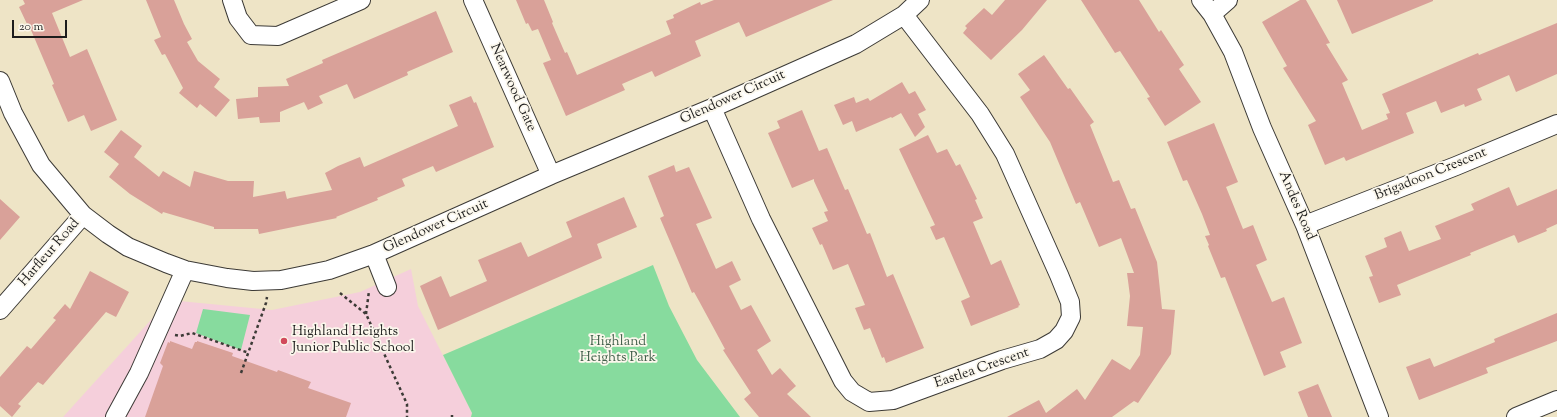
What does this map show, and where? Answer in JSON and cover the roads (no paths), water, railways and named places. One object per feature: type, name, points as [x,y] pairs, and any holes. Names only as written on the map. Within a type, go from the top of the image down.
[{"type":"street","points":[[232,0],[238,18],[251,35],[278,36],[361,0]]},
{"type":"street","name":"Nearwood Gate","points":[[473,0],[550,175]]},
{"type":"street","name":"Glendower Circuit","points":[[0,81],[13,113],[41,165],[84,215],[128,247],[185,270],[227,278],[267,281],[303,276],[329,270],[374,254],[550,175],[712,108],[856,44],[904,15],[920,0]]},
{"type":"street","name":"Andes Road","points":[[1201,0],[1212,14],[1233,52],[1262,128],[1305,225],[1379,417]]},
{"type":"street","points":[[1212,14],[1228,0]]},
{"type":"street","name":"Eastlea Crescent","points":[[712,108],[761,219],[843,382],[852,392],[869,402],[893,400],[1002,360],[1040,349],[1056,340],[1064,331],[1070,317],[1070,302],[1005,154],[980,114],[904,15]]},
{"type":"street","name":"Brigadoon Crescent","points":[[1305,225],[1456,166],[1557,124]]},
{"type":"street","name":"Harfleur Road","points":[[0,310],[84,215]]},
{"type":"street","points":[[374,254],[387,287]]},
{"type":"street","points":[[115,417],[139,373],[185,270]]},
{"type":"street","points":[[1518,417],[1557,400]]},
{"type":"place","name":"Highland Heights Junior Public School","points":[[284,341]]},
{"type":"park label","name":"Highland Heights Park","points":[[618,352]]}]
